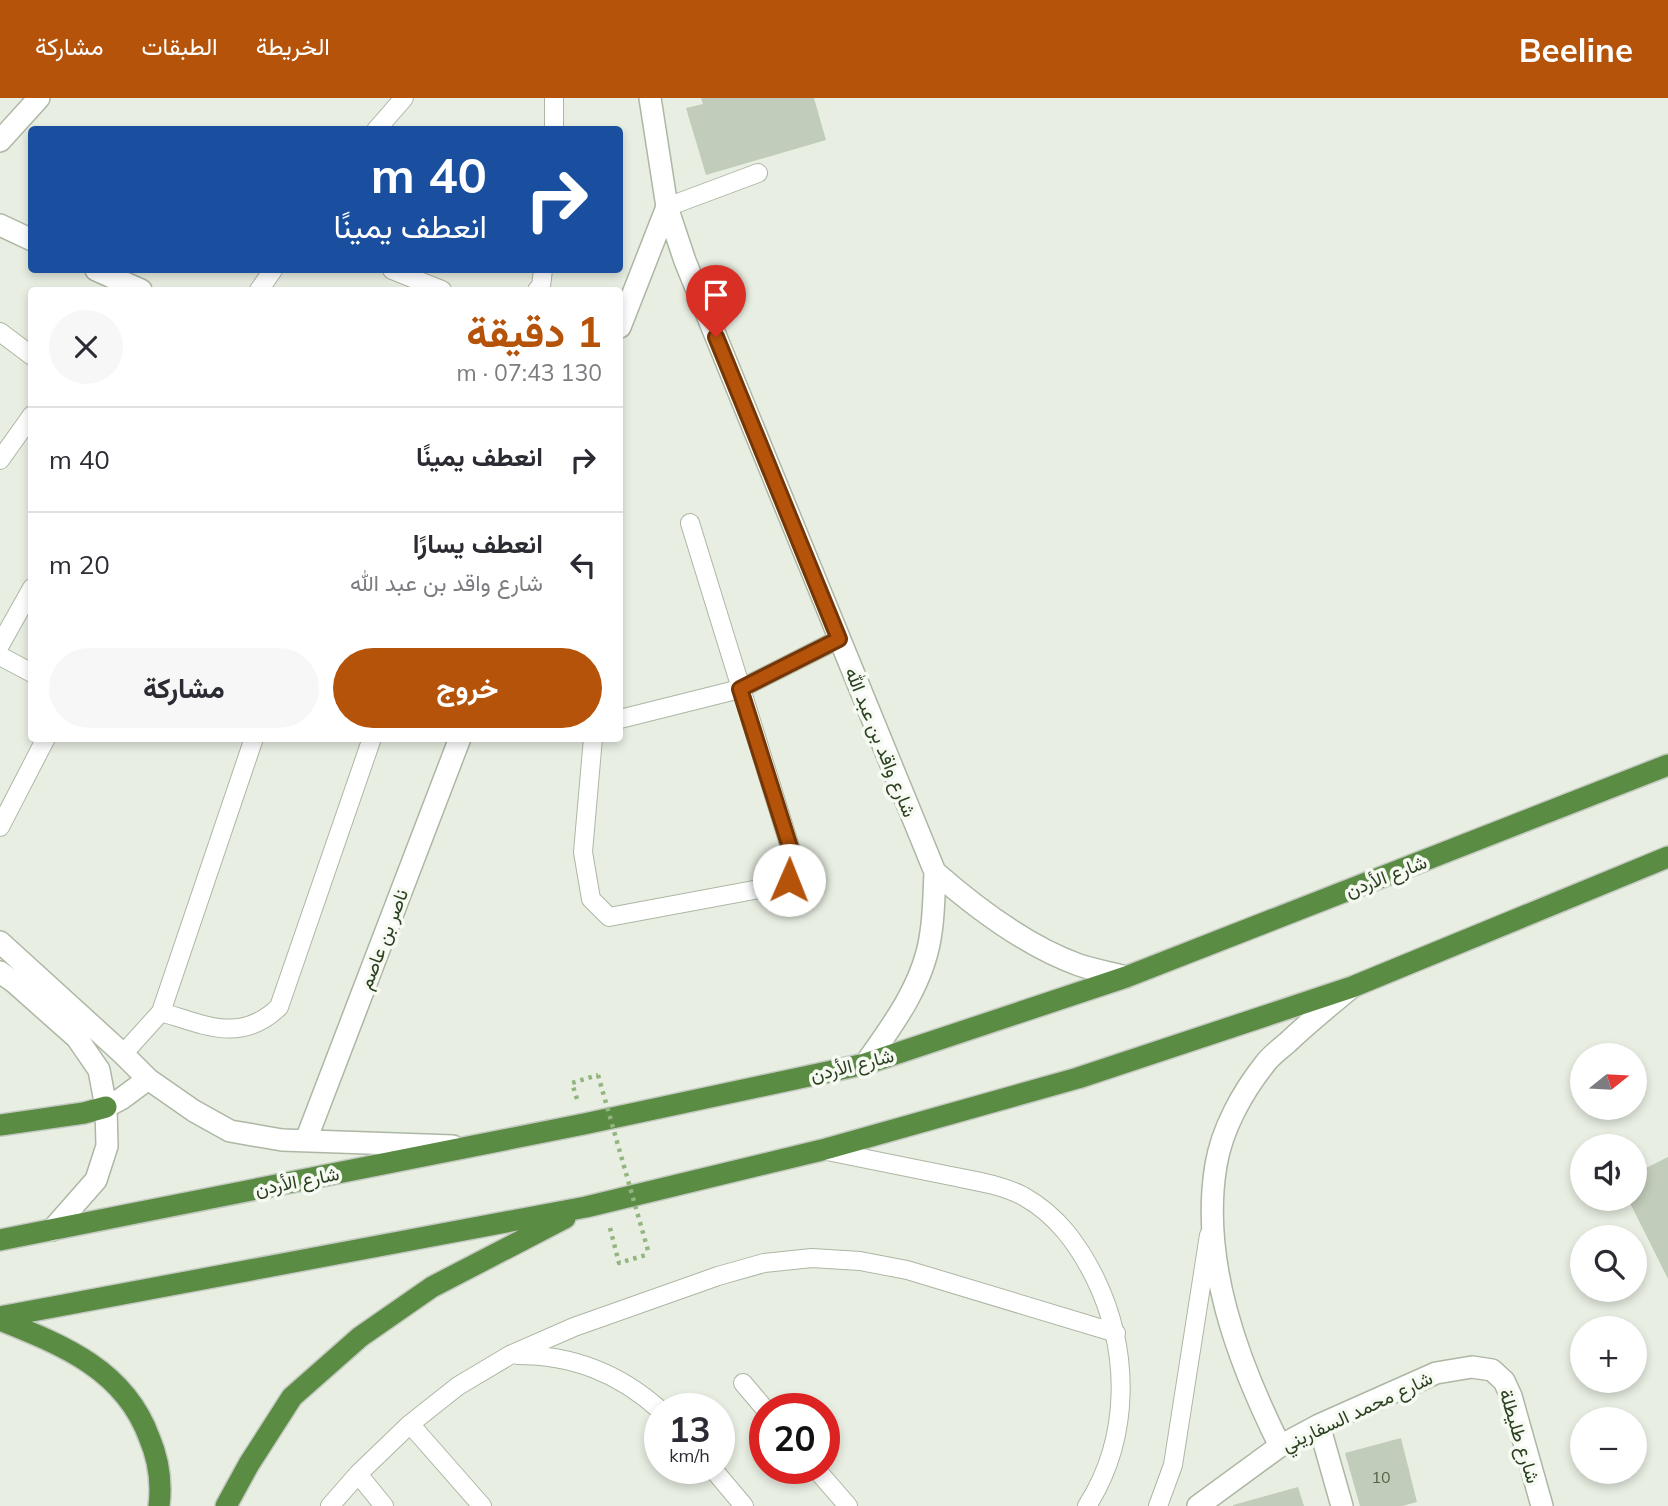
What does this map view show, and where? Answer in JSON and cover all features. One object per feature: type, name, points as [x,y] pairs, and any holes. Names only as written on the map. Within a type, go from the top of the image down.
[{"type":"highway","name":"شارع الأردن","points":[[0,1240],[473,1146],[865,1064],[1126,977],[1668,765]]},
{"type":"highway","points":[[0,1318],[595,1205],[822,1150],[1078,1078],[1352,987],[1668,857]]},
{"type":"highway","points":[[0,1125],[84,1113],[106,1107]]},
{"type":"highway","points":[[226,1506],[249,1464],[292,1398],[360,1337],[432,1287],[595,1205]]},
{"type":"highway","points":[[0,1318],[74,1353],[98,1368],[116,1384],[142,1416],[156,1455],[159,1506]]},
{"type":"street","points":[[0,141],[39,98]]},
{"type":"street","name":"شارع واقد بن عبد الله","points":[[650,98],[667,207],[685,261],[935,872],[931,935],[918,978],[900,1014],[865,1064]]},
{"type":"street","points":[[623,319],[667,207]]},
{"type":"street","points":[[0,225],[28,238]]},
{"type":"street","points":[[103,273],[134,287]]},
{"type":"street","name":"ناصر بن عاصم","points":[[306,1140],[458,742]]},
{"type":"street","name":"شارع واقد بن عبد الله","points":[[935,872],[974,906],[1028,940],[1078,964],[1126,977]]},
{"type":"street","points":[[0,942],[148,1079],[194,1111],[230,1130],[282,1140],[473,1146]]},
{"type":"street","points":[[0,972],[77,1038],[99,1070],[106,1107],[107,1146],[96,1180],[52,1230]]},
{"type":"street","points":[[1280,1446],[1259,1404],[1234,1336],[1218,1267],[1212,1220],[1216,1163],[1234,1110],[1265,1063],[1352,987]]},
{"type":"street","points":[[106,1107],[148,1079]]},
{"type":"street","name":"شارع محمد السفاريني","points":[[1198,1506],[1280,1446],[1320,1425],[1436,1373],[1472,1367],[1492,1370]]},
{"type":"street","name":"شارع طليطلة","points":[[1492,1370],[1503,1381],[1511,1396],[1542,1506]]},
{"type":"street","points":[[1320,1425],[1342,1506]]},
{"type":"lane","points":[[380,126],[404,98]]},
{"type":"lane","points":[[554,98],[554,126]]},
{"type":"lane","points":[[667,207],[758,173]]},
{"type":"lane","points":[[400,273],[434,287]]},
{"type":"lane","points":[[0,332],[28,353]]},
{"type":"lane","points":[[0,460],[28,421]]},
{"type":"lane","points":[[593,742],[583,852],[591,899],[609,917],[775,886],[789,880],[794,860],[690,523]]},
{"type":"lane","points":[[0,645],[28,595]]},
{"type":"lane","points":[[623,718],[740,689],[839,639]]},
{"type":"lane","points":[[0,656],[28,671]]},
{"type":"lane","points":[[0,827],[44,742]]},
{"type":"lane","points":[[124,1054],[161,1012],[253,742]]},
{"type":"lane","points":[[161,1012],[223,1030],[248,1027],[266,1020],[279,1007],[371,742]]},
{"type":"lane","points":[[822,1150],[991,1184],[1022,1195],[1049,1213],[1072,1237],[1104,1297],[1116,1334],[1121,1374],[1120,1416],[1111,1454],[1097,1490],[1087,1506]]},
{"type":"lane","points":[[1158,1506],[1173,1465],[1212,1220]]},
{"type":"lane","points":[[330,1506],[358,1474],[410,1424],[458,1386],[510,1356],[574,1327],[718,1276],[764,1263],[812,1258],[860,1261],[907,1270],[1116,1334]]},
{"type":"lane","points":[[510,1356],[545,1356],[578,1362],[611,1374],[644,1396]]},
{"type":"lane","points":[[743,1383],[751,1393]]},
{"type":"lane","points":[[410,1424],[482,1506]]},
{"type":"lane","points":[[358,1474],[384,1506]]},
{"type":"lane","points":[[725,1484],[744,1506]]},
{"type":"lane","points":[[829,1484],[848,1506]]},
{"type":"path","points":[[572,1083],[598,1075],[649,1254],[618,1264],[595,1205]]},
{"type":"building","points":[[701,98],[814,98],[826,140],[706,175],[686,108],[703,104]]},
{"type":"building","points":[[1668,1157],[1668,1279],[1647,1237],[1647,1225],[1641,1225],[1634,1211],[1647,1211],[1647,1168]]},
{"type":"building","points":[[1401,1438],[1417,1502],[1402,1506],[1360,1506],[1345,1453]]},
{"type":"building","points":[[1298,1487],[1304,1506],[1233,1506],[1233,1505]]},
{"type":"route","points":[[716,337],[839,639],[740,689],[794,860],[789,880]]}]
